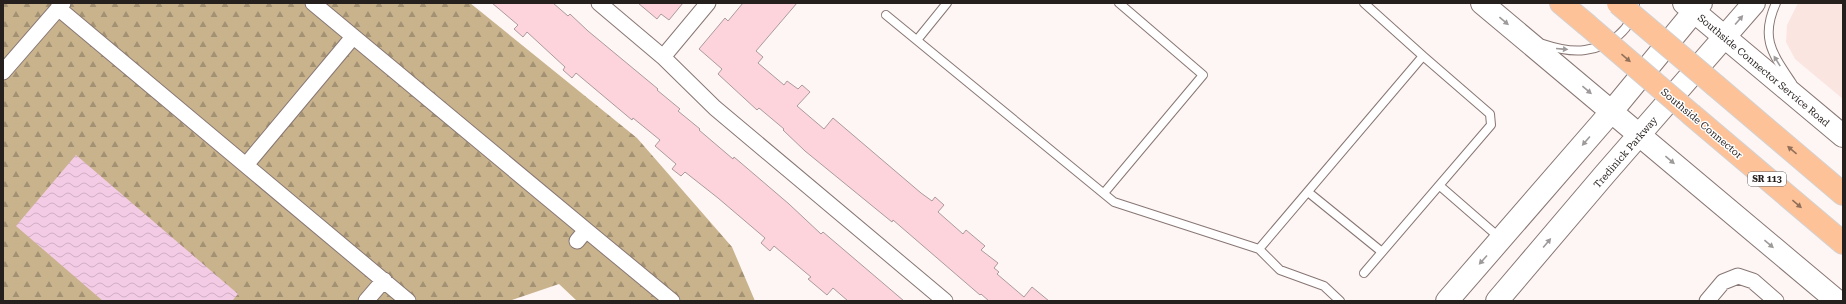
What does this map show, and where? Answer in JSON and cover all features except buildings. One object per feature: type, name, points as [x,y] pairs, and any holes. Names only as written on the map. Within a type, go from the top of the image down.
[{"type":"highway","name":"Southside Connector","points":[[1561,3],[1843,243]]},
{"type":"highway","points":[[1618,3],[1843,194]]},
{"type":"street","points":[[313,3],[582,236],[672,301]]},
{"type":"street","points":[[599,3],[663,56],[715,108],[945,301]]},
{"type":"street","points":[[663,56],[708,3]]},
{"type":"street","points":[[1482,3],[1837,301]]},
{"type":"street","name":"Tredinick Parkway","points":[[1497,301],[1754,3]]},
{"type":"street","points":[[3,72],[61,6],[246,165],[408,301]]},
{"type":"street","points":[[1447,301],[1612,111],[1693,6]]},
{"type":"street","name":"Southside Connector Service Road","points":[[1693,6],[1724,36],[1843,136]]},
{"type":"street","points":[[246,165],[353,37]]},
{"type":"street","points":[[1707,301],[1723,282],[1738,276],[1753,281],[1776,301]]},
{"type":"street","points":[[366,301],[384,280]]},
{"type":"lane","points":[[917,40],[948,3]]},
{"type":"lane","points":[[1104,193],[1203,75],[1119,3]]},
{"type":"lane","points":[[1364,3],[1490,114],[1491,125],[1364,274]]},
{"type":"lane","points":[[1525,38],[1555,48],[1584,51],[1600,46],[1618,37],[1629,23],[1635,3]]},
{"type":"lane","points":[[1776,3],[1767,28],[1769,43],[1773,54],[1806,105]]},
{"type":"lane","points":[[886,15],[1114,202],[1259,249],[1280,270],[1324,286],[1340,301]]},
{"type":"lane","points":[[1259,249],[1423,56]]},
{"type":"lane","points":[[1440,186],[1501,240]]},
{"type":"lane","points":[[1308,192],[1382,252]]},
{"type":"shaded area","points":[[1798,3],[1843,3],[1843,99],[1795,59],[1786,42],[1787,25]]},
{"type":"green space","points":[[3,3],[470,3],[637,138],[732,247],[755,301],[577,301],[559,284],[509,301],[3,301]]},
{"type":"water","points":[[76,155],[238,294],[232,301],[103,301],[16,226]]}]
